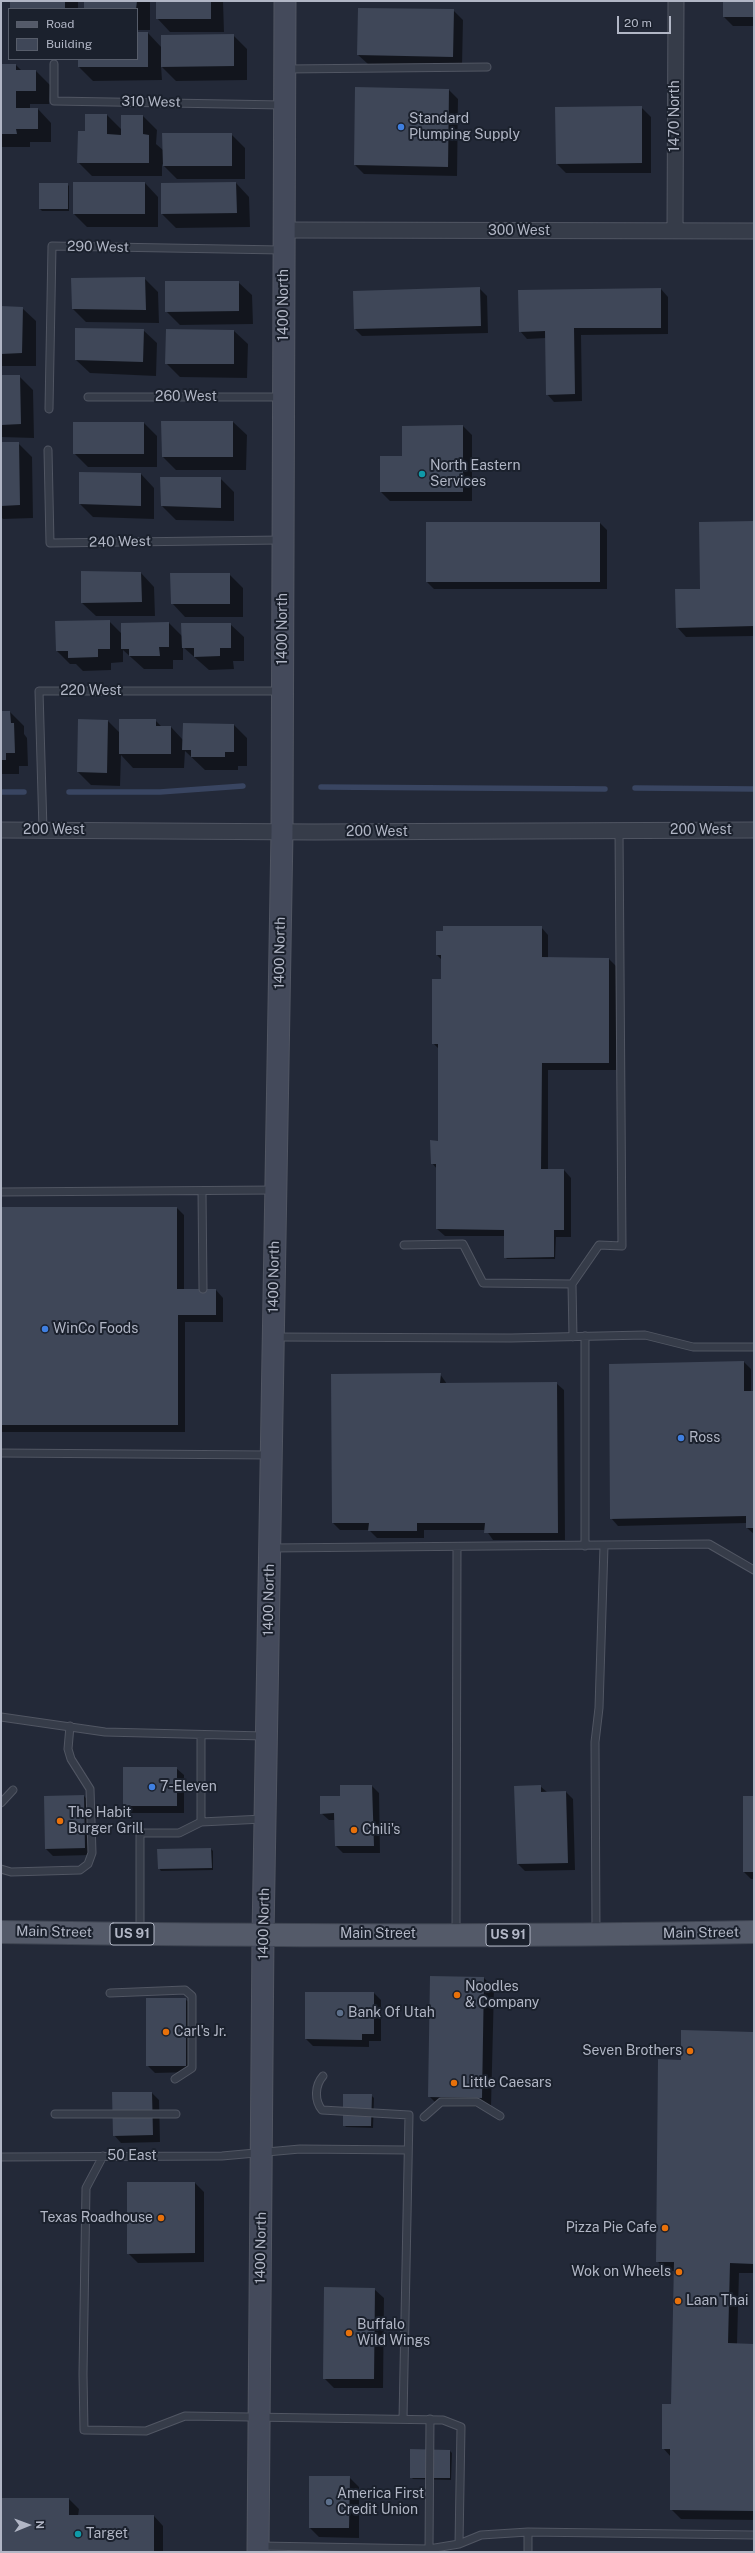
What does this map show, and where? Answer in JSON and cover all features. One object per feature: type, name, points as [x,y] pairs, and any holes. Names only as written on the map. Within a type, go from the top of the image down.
[{"type":"main road","name":"1400 North","points":[[258,2549],[263,1935],[282,832],[285,1]]},
{"type":"main road","name":"Main Street","points":[[1,1932],[263,1935],[596,1935],[754,1932]]},
{"type":"street","name":"1470 North","points":[[675,231],[676,1]]},
{"type":"street","name":"300 West","points":[[284,230],[754,231]]},
{"type":"street","name":"200 West","points":[[1,830],[282,832],[754,830]]},
{"type":"lane","name":"310 West","points":[[54,64],[54,101],[285,105]]},
{"type":"lane","points":[[285,70],[487,67]]},
{"type":"lane","name":"290 West","points":[[49,409],[52,246],[284,250]]},
{"type":"lane","name":"260 West","points":[[88,397],[284,397]]},
{"type":"lane","name":"240 West","points":[[48,450],[50,543],[283,540]]},
{"type":"lane","name":"220 West","points":[[43,830],[39,691],[283,690]]},
{"type":"lane","points":[[573,1337],[572,1284],[599,1246],[622,1246],[619,831]]},
{"type":"lane","points":[[1,1192],[276,1190]]},
{"type":"lane","points":[[202,1191],[203,1289]]},
{"type":"lane","points":[[404,1245],[462,1244],[483,1283],[572,1284]]},
{"type":"lane","points":[[273,1337],[573,1337],[645,1335],[693,1347],[754,1347]]},
{"type":"lane","points":[[585,1336],[585,1546]]},
{"type":"lane","points":[[1,1453],[272,1455]]},
{"type":"lane","points":[[270,1548],[457,1548],[709,1544],[754,1570]]},
{"type":"lane","points":[[596,1935],[594,1742],[599,1708],[604,1546]]},
{"type":"lane","points":[[456,1934],[457,1548]]},
{"type":"lane","points":[[1,1717],[105,1732],[266,1736]]},
{"type":"lane","points":[[1,1869],[11,1872],[80,1870],[88,1864],[92,1853],[90,1789],[71,1760],[68,1749],[70,1726]]},
{"type":"lane","points":[[201,1735],[201,1822]]},
{"type":"lane","points":[[1,1802],[13,1790]]},
{"type":"lane","points":[[140,1934],[140,1833],[179,1832],[201,1822],[265,1819]]},
{"type":"lane","points":[[110,1993],[185,1990],[192,1996],[192,2068],[175,2079]]},
{"type":"lane","points":[[323,2076],[317,2083],[317,2104],[322,2110],[409,2115],[404,2418]]},
{"type":"lane","points":[[424,2117],[441,2102],[477,2102],[500,2116]]},
{"type":"lane","points":[[55,2114],[176,2114]]},
{"type":"lane","name":"50 East","points":[[1,2157],[222,2156],[300,2149],[408,2150]]},
{"type":"lane","points":[[103,2156],[86,2188],[84,2430],[146,2431],[185,2416],[259,2415],[443,2420],[461,2427],[459,2544]]},
{"type":"lane","points":[[429,2549],[430,2419]]},
{"type":"lane","points":[[258,2549],[429,2549],[459,2544],[480,2535],[528,2532],[754,2535]]},
{"type":"lane","points":[[528,2532],[528,2552]]},
{"type":"building","points":[[10,1],[65,1],[65,8],[10,8]]},
{"type":"building","points":[[84,1],[137,1],[136,8],[84,8]]},
{"type":"building","points":[[156,1],[211,1],[211,19],[156,19]]},
{"type":"building","points":[[723,1],[754,1],[754,17],[723,17]]},
{"type":"building","points":[[358,8],[454,9],[453,57],[357,55]]},
{"type":"building","points":[[138,32],[148,32],[148,67],[78,67],[78,60],[138,60]]},
{"type":"building","points":[[234,34],[234,66],[161,67],[161,35]]},
{"type":"building","points":[[1,64],[16,64],[16,70],[36,70],[36,91],[16,91],[16,108],[38,108],[38,129],[16,129],[17,134],[1,134]]},
{"type":"building","name":"Standard Plumping Supply","points":[[355,87],[449,89],[448,167],[354,165]]},
{"type":"building","points":[[642,106],[642,163],[556,164],[555,107]]},
{"type":"building","points":[[85,114],[107,114],[107,134],[121,135],[121,115],[143,115],[143,134],[149,135],[149,163],[77,163],[78,131],[85,131]]},
{"type":"building","points":[[162,133],[232,133],[232,166],[163,166]]},
{"type":"building","points":[[73,182],[145,182],[145,214],[73,214]]},
{"type":"building","points":[[236,182],[237,213],[161,214],[161,183]]},
{"type":"building","points":[[39,183],[68,183],[68,209],[39,209]]},
{"type":"building","points":[[145,277],[146,310],[72,309],[71,278]]},
{"type":"building","points":[[165,281],[239,281],[239,311],[165,312]]},
{"type":"building","points":[[480,287],[481,326],[354,329],[353,291]]},
{"type":"building","points":[[661,288],[661,328],[574,328],[575,394],[546,395],[545,331],[519,332],[518,290]]},
{"type":"building","points":[[1,306],[23,307],[22,353],[1,354]]},
{"type":"building","points":[[75,328],[144,329],[143,362],[75,360]]},
{"type":"building","points":[[166,329],[234,330],[234,364],[165,364]]},
{"type":"building","points":[[1,375],[20,375],[21,424],[1,425]]},
{"type":"building","points":[[161,421],[233,421],[233,457],[162,457]]},
{"type":"building","points":[[73,422],[144,422],[144,454],[73,454]]},
{"type":"building","name":"North Eastern Services","points":[[463,425],[463,492],[380,492],[380,456],[402,456],[402,426]]},
{"type":"building","points":[[1,442],[19,442],[20,505],[1,506]]},
{"type":"building","points":[[79,472],[141,473],[141,506],[79,504]]},
{"type":"building","points":[[160,477],[221,477],[221,508],[161,506]]},
{"type":"building","points":[[754,521],[754,626],[676,628],[675,589],[700,589],[699,522]]},
{"type":"building","points":[[426,522],[600,522],[600,582],[426,582]]},
{"type":"building","points":[[81,571],[141,572],[142,602],[81,603]]},
{"type":"building","points":[[170,573],[230,573],[230,604],[171,604]]},
{"type":"building","points":[[110,620],[110,649],[98,649],[98,657],[68,658],[68,651],[56,651],[55,621]]},
{"type":"building","points":[[169,622],[169,647],[159,647],[160,656],[129,656],[129,649],[121,649],[121,623]]},
{"type":"building","points":[[181,623],[231,623],[231,648],[220,648],[220,656],[194,657],[194,648],[182,648]]},
{"type":"building","points":[[1,711],[10,711],[11,723],[14,723],[15,753],[6,753],[6,760],[1,760]]},
{"type":"building","points":[[78,719],[108,720],[107,773],[77,772]]},
{"type":"building","points":[[119,719],[156,719],[156,726],[171,726],[171,754],[119,754]]},
{"type":"building","points":[[183,723],[234,724],[234,752],[225,752],[225,757],[191,757],[191,750],[182,750]]},
{"type":"building","points":[[443,926],[542,926],[542,957],[609,958],[609,1063],[542,1063],[541,1169],[564,1169],[564,1230],[554,1230],[554,1257],[504,1258],[504,1230],[436,1229],[436,1164],[431,1164],[430,1140],[438,1141],[438,1044],[432,1044],[432,979],[441,979],[441,955],[436,955],[436,931],[443,931]]},
{"type":"building","points":[[1,1207],[177,1207],[177,1289],[216,1289],[216,1315],[178,1315],[178,1425],[1,1425]]},
{"type":"building","points":[[744,1361],[744,1391],[754,1391],[754,1528],[746,1528],[746,1516],[610,1519],[609,1364]]},
{"type":"building","points":[[441,1373],[440,1383],[557,1382],[558,1533],[484,1533],[485,1523],[417,1523],[417,1531],[368,1531],[369,1523],[332,1523],[331,1374]]},
{"type":"building","points":[[123,1767],[177,1767],[177,1806],[123,1806]]},
{"type":"building","name":"Chili's","points":[[340,1785],[372,1785],[374,1846],[335,1846],[334,1813],[320,1814],[320,1796],[340,1796]]},
{"type":"building","points":[[541,1785],[541,1792],[566,1791],[568,1863],[517,1864],[514,1786]]},
{"type":"building","points":[[84,1795],[85,1848],[45,1849],[44,1796]]},
{"type":"building","points":[[743,1796],[754,1796],[754,1872],[743,1872]]},
{"type":"building","points":[[211,1848],[212,1868],[158,1869],[157,1849]]},
{"type":"building","points":[[430,1976],[484,1977],[482,2098],[428,2097]]},
{"type":"building","name":"Bank Of Utah","points":[[305,1992],[374,1992],[374,2034],[362,2034],[362,2040],[305,2039]]},
{"type":"building","name":"Carl's Jr.","points":[[146,1998],[186,1998],[186,2066],[146,2066]]},
{"type":"building","points":[[681,2030],[754,2032],[754,2264],[730,2263],[728,2343],[754,2344],[754,2511],[670,2510],[670,2449],[662,2449],[662,2404],[671,2404],[674,2262],[656,2262],[658,2059],[681,2060]]},
{"type":"building","points":[[112,2092],[152,2092],[153,2135],[113,2136]]},
{"type":"building","points":[[343,2094],[372,2094],[371,2126],[343,2126]]},
{"type":"building","name":"Texas Roadhouse","points":[[127,2182],[195,2182],[195,2253],[127,2254]]},
{"type":"building","name":"Buffalo Wild Wings","points":[[324,2287],[375,2288],[374,2379],[323,2379]]},
{"type":"building","points":[[410,2449],[450,2450],[450,2478],[410,2478]]},
{"type":"building","name":"America First Credit Union","points":[[309,2476],[350,2476],[349,2528],[309,2528]]},
{"type":"building","name":"Target","points":[[1,2498],[69,2498],[69,2515],[154,2515],[154,2552],[1,2552]]},
{"type":"waterway","points":[[69,792],[160,792],[243,786]]},
{"type":"waterway","points":[[321,787],[605,789]]},
{"type":"waterway","points":[[635,788],[754,789]]},
{"type":"waterway","points":[[1,792],[24,792]]},
{"type":"place","name":"Standard Plumping Supply","points":[[401,127]]},
{"type":"place","name":"North Eastern Services","points":[[422,474]]},
{"type":"place","name":"WinCo Foods","points":[[45,1329]]},
{"type":"place","name":"Ross","points":[[681,1438]]},
{"type":"place","name":"7-Eleven","points":[[152,1787]]},
{"type":"place","name":"The Habit Burger Grill","points":[[60,1821]]},
{"type":"place","name":"Chili's","points":[[354,1830]]},
{"type":"place","name":"Noodles & Company","points":[[457,1995]]},
{"type":"place","name":"Bank Of Utah","points":[[340,2013]]},
{"type":"place","name":"Carl's Jr.","points":[[166,2032]]},
{"type":"place","name":"Seven Brothers","points":[[690,2051]]},
{"type":"place","name":"Little Caesars","points":[[454,2083]]},
{"type":"place","name":"Texas Roadhouse","points":[[161,2218]]},
{"type":"place","name":"Pizza Pie Cafe","points":[[665,2228]]},
{"type":"place","name":"Wok on Wheels","points":[[679,2272]]},
{"type":"place","name":"Laan Thai","points":[[678,2301]]},
{"type":"place","name":"Buffalo Wild Wings","points":[[349,2333]]},
{"type":"place","name":"America First Credit Union","points":[[329,2502]]},
{"type":"place","name":"Target","points":[[78,2534]]}]
